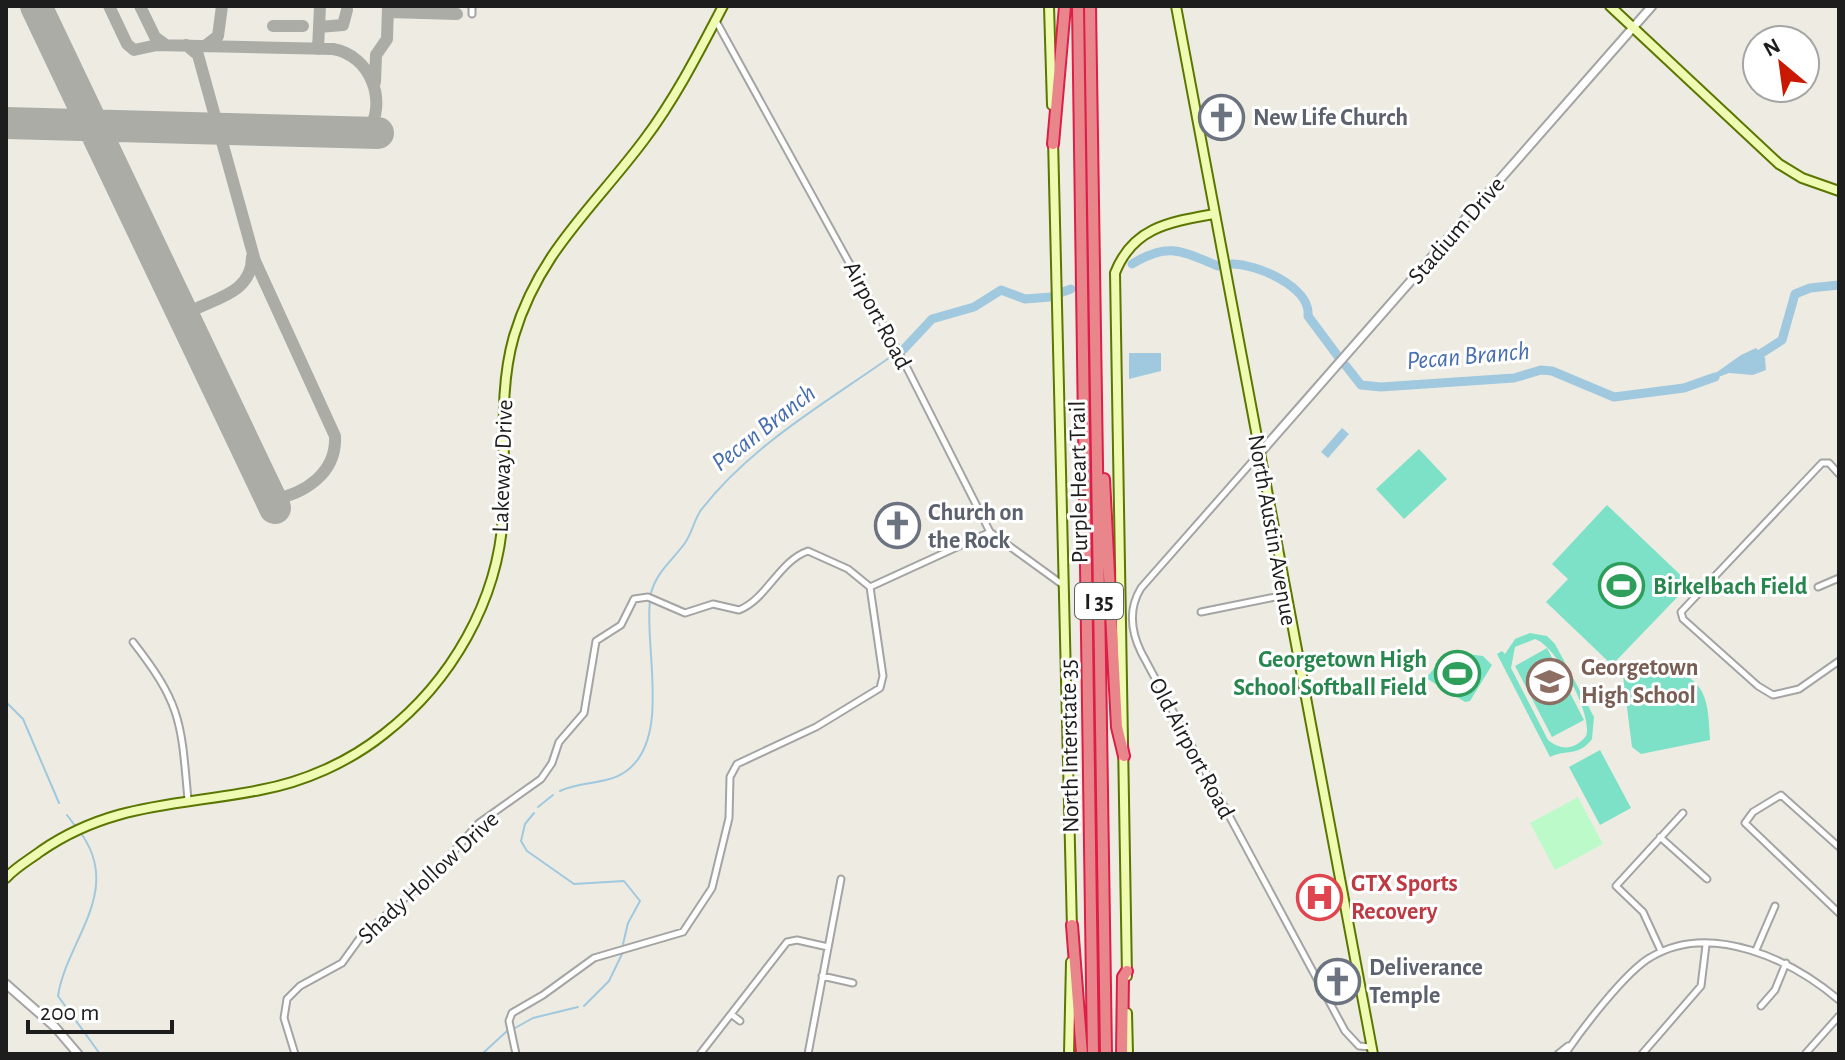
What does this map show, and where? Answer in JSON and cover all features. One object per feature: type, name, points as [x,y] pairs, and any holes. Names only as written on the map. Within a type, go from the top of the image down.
[{"type":"highway","points":[[1053,144],[1065,6]]},
{"type":"highway","name":"Purple Heart Trail","points":[[1078,6],[1093,1054]]},
{"type":"highway","name":"Purple Heart Trail","points":[[1090,6],[1106,1054]]},
{"type":"highway","points":[[1097,394],[1117,727],[1124,756]]},
{"type":"highway","points":[[1072,925],[1082,1054]]},
{"type":"highway","points":[[1125,1054],[1123,977],[1127,971]]},
{"type":"main road","name":"Lakeway Drive","points":[[6,878],[70,833],[89,824],[145,806],[263,790],[324,770],[400,722],[456,656],[484,600],[501,540],[506,373],[524,306],[561,239],[663,114],[723,6]]},
{"type":"main road","name":"North Interstate 35","points":[[1049,6],[1058,450],[1066,586],[1072,925],[1069,1054]]},
{"type":"main road","name":"North Austin Avenue","points":[[1176,6],[1373,1051]]},
{"type":"main road","points":[[1610,6],[1779,164],[1802,178],[1839,191]]},
{"type":"main road","points":[[1127,971],[1113,291],[1122,256],[1143,233],[1176,221],[1214,214]]},
{"type":"street","points":[[472,6],[472,14]]},
{"type":"street","name":"Stadium Drive","points":[[1259,454],[1652,6]]},
{"type":"street","name":"Airport Road","points":[[716,20],[906,366],[990,532],[1066,586]]},
{"type":"street","name":"Old Airport Road","points":[[1259,454],[1141,588],[1133,607],[1133,628],[1141,652],[1345,1031],[1359,1046],[1373,1051]]},
{"type":"street","points":[[1839,474],[1829,463],[1822,463],[1681,612],[1683,619],[1758,686],[1773,695],[1799,689],[1839,661]]},
{"type":"street","points":[[516,1054],[509,1021],[512,1013],[535,1001],[594,958],[683,932],[707,899],[716,877],[729,818],[730,777],[734,767],[816,727],[880,688],[883,676],[870,587],[990,532]]},
{"type":"street","name":"Shady Hollow Drive","points":[[295,1054],[284,1018],[287,999],[300,986],[342,963],[360,938],[439,868],[479,823],[541,779],[552,763],[559,742],[583,716],[598,638],[621,625],[631,601],[644,596],[685,613],[713,604],[743,609],[796,558],[808,551],[848,569],[870,587]]},
{"type":"street","points":[[1818,587],[1839,578]]},
{"type":"street","points":[[1201,612],[1285,595]]},
{"type":"street","points":[[133,642],[159,675],[180,719],[188,800]]},
{"type":"street","points":[[1839,847],[1781,795],[1746,819],[1747,828],[1839,913]]},
{"type":"street","points":[[1661,951],[1643,912],[1616,886],[1683,813]]},
{"type":"street","points":[[1660,837],[1707,879]]},
{"type":"street","points":[[808,1054],[841,879]]},
{"type":"street","points":[[1756,950],[1775,906]]},
{"type":"street","points":[[700,1054],[787,942],[797,940],[828,947]]},
{"type":"street","points":[[1558,1054],[1636,969],[1661,951],[1683,945],[1756,950],[1812,977],[1839,1000]]},
{"type":"street","points":[[1642,1054],[1701,986],[1706,945]]},
{"type":"street","points":[[1761,1006],[1775,990],[1786,963]]},
{"type":"street","points":[[822,976],[853,983]]},
{"type":"street","points":[[6,984],[55,1027],[78,1054]]},
{"type":"street","points":[[731,1014],[740,1021]]},
{"type":"street","points":[[1806,1053],[1839,1016]]},
{"type":"street","points":[[1565,1054],[1574,1040]]},
{"type":"green space","points":[[1419,449],[1447,479],[1404,519],[1376,489]]},
{"type":"green space","points":[[1607,505],[1690,584],[1612,665],[1546,602],[1568,579],[1552,564]]},
{"type":"green space","points":[[1530,633],[1547,636],[1555,644],[1594,717],[1592,739],[1587,745],[1550,757],[1497,654],[1502,651],[1505,654],[1515,639]],"holes":[[[1535,639],[1544,644],[1571,682],[1584,713],[1586,736],[1573,746],[1558,746],[1548,740],[1511,668],[1515,647]]]},
{"type":"green space","points":[[1547,648],[1584,720],[1552,737],[1515,666]]},
{"type":"green space","name":"Georgetown High School Softball Field","points":[[1460,653],[1483,656],[1492,665],[1470,701],[1465,702],[1426,678],[1441,660]]},
{"type":"green space","points":[[1665,667],[1689,678],[1702,693],[1708,713],[1710,740],[1641,754],[1632,747],[1623,676]]},
{"type":"green space","points":[[1600,750],[1631,808],[1600,825],[1569,767]]},
{"type":"green space","points":[[1578,797],[1603,844],[1555,870],[1530,823]]},
{"type":"water","points":[[1756,348],[1765,358],[1766,370],[1753,375],[1729,373],[1700,384],[1741,355]]},
{"type":"water","points":[[1129,353],[1161,353],[1161,371],[1129,379]]},
{"type":"water","points":[[1342,428],[1349,434],[1328,458],[1321,452]]},
{"type":"waterway","name":"Pecan Branch","points":[[1132,264],[1155,253],[1175,251],[1218,266]]},
{"type":"waterway","name":"Pecan Branch","points":[[1232,264],[1255,268],[1292,287],[1307,305],[1308,316],[1340,359]]},
{"type":"waterway","name":"Pecan Branch","points":[[1754,358],[1782,340],[1795,294],[1810,288],[1839,285]]},
{"type":"waterway","name":"Pecan Branch","points":[[1060,293],[1071,289]]},
{"type":"waterway","name":"Pecan Branch","points":[[903,350],[932,319],[974,307],[1001,290],[1025,299],[1051,297]]},
{"type":"waterway","name":"Pecan Branch","points":[[651,593],[661,572],[687,539],[701,510],[721,486],[767,444],[896,353]]},
{"type":"waterway","name":"Pecan Branch","points":[[1346,366],[1361,385],[1381,387],[1514,378],[1541,370],[1552,371],[1614,397],[1684,388],[1715,377]]},
{"type":"waterway","name":"Pecan Branch","points":[[560,791],[618,776],[639,757],[648,738],[652,716],[650,601]]},
{"type":"waterway","name":"Pecan Branch","points":[[6,702],[23,719],[59,803]]},
{"type":"waterway","name":"Pecan Branch","points":[[538,807],[553,795]]},
{"type":"waterway","name":"Pecan Branch","points":[[534,813],[525,824],[521,841],[527,851],[574,884],[624,881],[640,901],[628,923],[623,944]]},
{"type":"waterway","name":"Pecan Branch","points":[[67,815],[76,827]]},
{"type":"waterway","name":"Pecan Branch","points":[[80,832],[92,854],[96,875],[94,895],[58,996],[100,1054]]},
{"type":"waterway","name":"Pecan Branch","points":[[584,1006],[609,981],[622,954]]},
{"type":"waterway","name":"Pecan Branch","points":[[515,1028],[533,1018],[578,1007]]},
{"type":"waterway","name":"Pecan Branch","points":[[482,1054],[507,1031]]},
{"type":"taxiway","points":[[109,6],[127,44],[134,50],[157,45],[333,49],[346,53],[366,70],[376,94],[376,108],[367,133]]},
{"type":"taxiway","points":[[140,6],[155,37],[166,45]]},
{"type":"taxiway","points":[[205,46],[218,36],[222,6]]},
{"type":"taxiway","points":[[318,49],[320,6]]},
{"type":"taxiway","points":[[375,82],[376,55],[387,39],[388,6]]},
{"type":"taxiway","points":[[319,27],[343,25],[347,10]]},
{"type":"taxiway","points":[[388,12],[457,14]]},
{"type":"taxiway","points":[[273,26],[303,26]]},
{"type":"taxiway","points":[[186,45],[198,55],[255,261],[335,436],[331,461],[325,471],[296,493],[271,500]]},
{"type":"taxiway","points":[[177,303],[186,310],[193,310],[233,291],[247,278],[252,257]]},
{"type":"taxiway","points":[[189,328],[188,318],[193,310]]},
{"type":"runway","points":[[36,6],[275,508]]},
{"type":"runway","points":[[6,123],[378,133]]},
{"type":"place","name":"New Life Church","points":[[1222,117]]},
{"type":"place","name":"Church on the Rock","points":[[897,526]]},
{"type":"place","name":"Birkelbach Field","points":[[1622,586]]},
{"type":"place","name":"Georgetown High School Softball Field","points":[[1458,673]]},
{"type":"place","name":"Georgetown High School","points":[[1550,681]]},
{"type":"place","name":"GTX Sports Recovery","points":[[1320,897]]},
{"type":"place","name":"Deliverance Temple","points":[[1338,981]]}]
